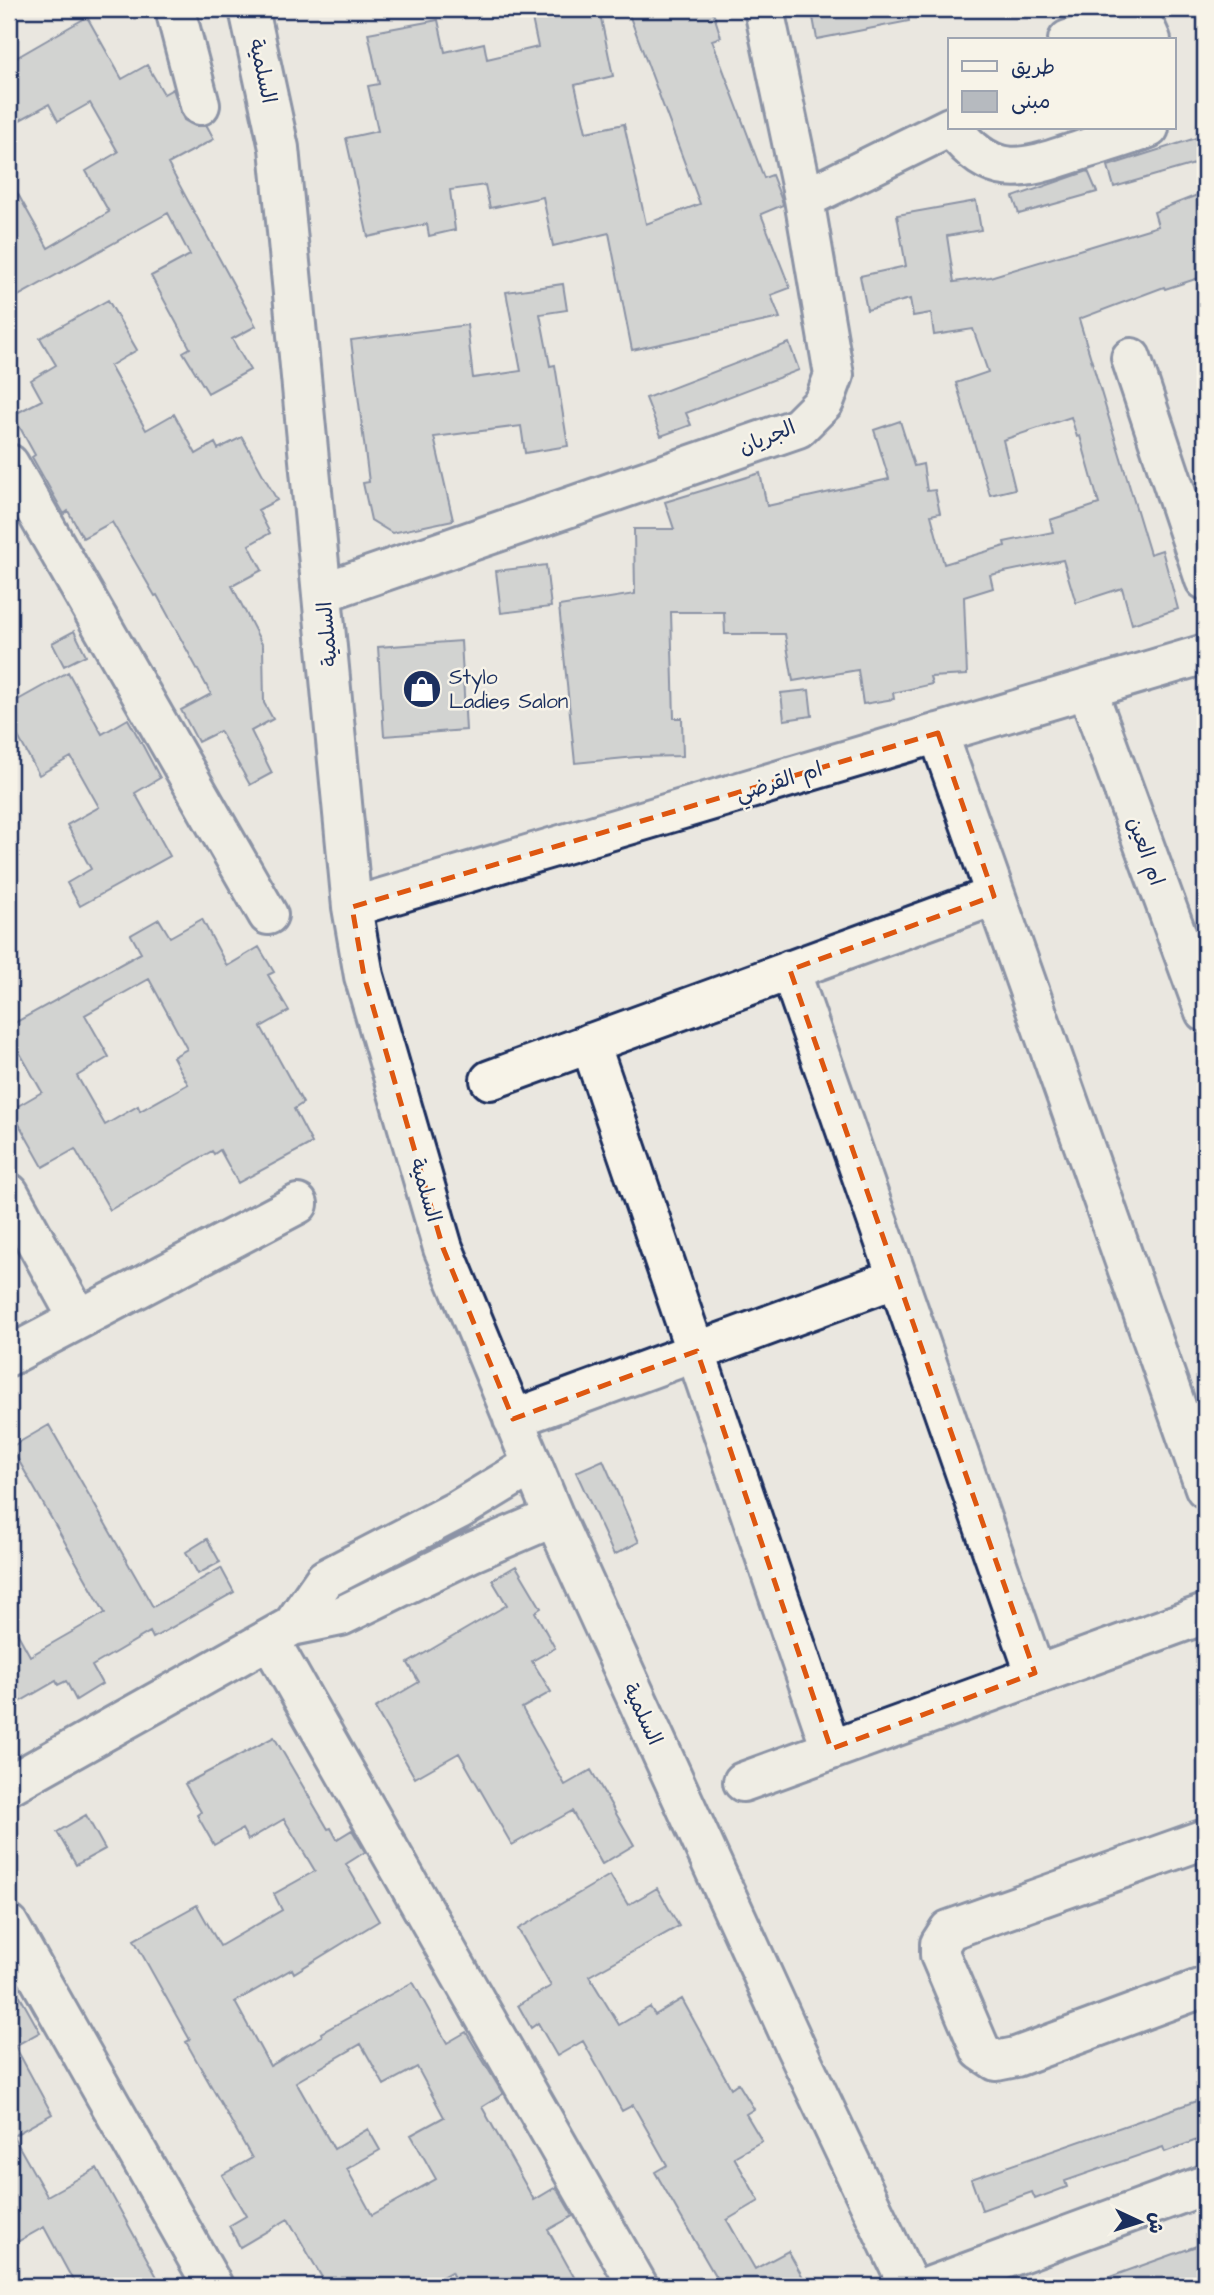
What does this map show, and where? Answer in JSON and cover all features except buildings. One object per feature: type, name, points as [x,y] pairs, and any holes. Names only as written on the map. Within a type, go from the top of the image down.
[{"type":"street","points":[[175,9],[200,105]]},
{"type":"street","name":"السلمية","points":[[249,9],[279,148],[324,592],[352,907],[364,976],[443,1248],[532,1465],[795,2046],[909,2286]]},
{"type":"street","name":"الجريان","points":[[324,592],[798,428],[824,402],[834,375],[804,199],[764,9]]},
{"type":"street","points":[[1074,38],[1124,21],[1147,31],[1150,38]]},
{"type":"street","points":[[804,199],[948,128]]},
{"type":"street","points":[[953,130],[969,149],[994,164],[1026,169],[1143,130]]},
{"type":"street","points":[[1131,358],[1205,580]]},
{"type":"street","points":[[9,464],[268,915]]},
{"type":"street","name":"ام القرضي","points":[[352,907],[1205,654]]},
{"type":"street","name":"ام العين","points":[[1087,689],[1205,1012]]},
{"type":"street","points":[[938,733],[1205,1488]]},
{"type":"street","points":[[490,1080],[994,896]]},
{"type":"street","points":[[790,971],[1035,1673]]},
{"type":"street","points":[[590,1043],[831,1749]]},
{"type":"street","points":[[9,1193],[78,1318]]},
{"type":"street","points":[[9,1356],[298,1204]]},
{"type":"street","points":[[513,1419],[897,1278]]},
{"type":"street","points":[[280,1632],[325,1579],[457,1510],[532,1465]]},
{"type":"street","points":[[9,1785],[280,1632],[341,1616],[472,1552],[554,1517]]},
{"type":"street","points":[[743,1782],[1035,1673],[1205,1614]]},
{"type":"street","points":[[280,1632],[638,2286]]},
{"type":"street","points":[[1205,1839],[949,1930],[940,1944],[940,1955],[981,2051],[996,2060],[1016,2057],[1205,1987]]},
{"type":"street","points":[[9,1925],[213,2286]]},
{"type":"street","points":[[932,2286],[1205,2185]]},
{"type":"highlighted area","points":[[938,733],[994,896],[790,970],[1035,1673],[831,1749],[697,1351],[513,1419],[443,1248],[364,976],[352,907]]},
{"type":"place","name":"Stylo Ladies Salon","points":[[422,689]]}]
